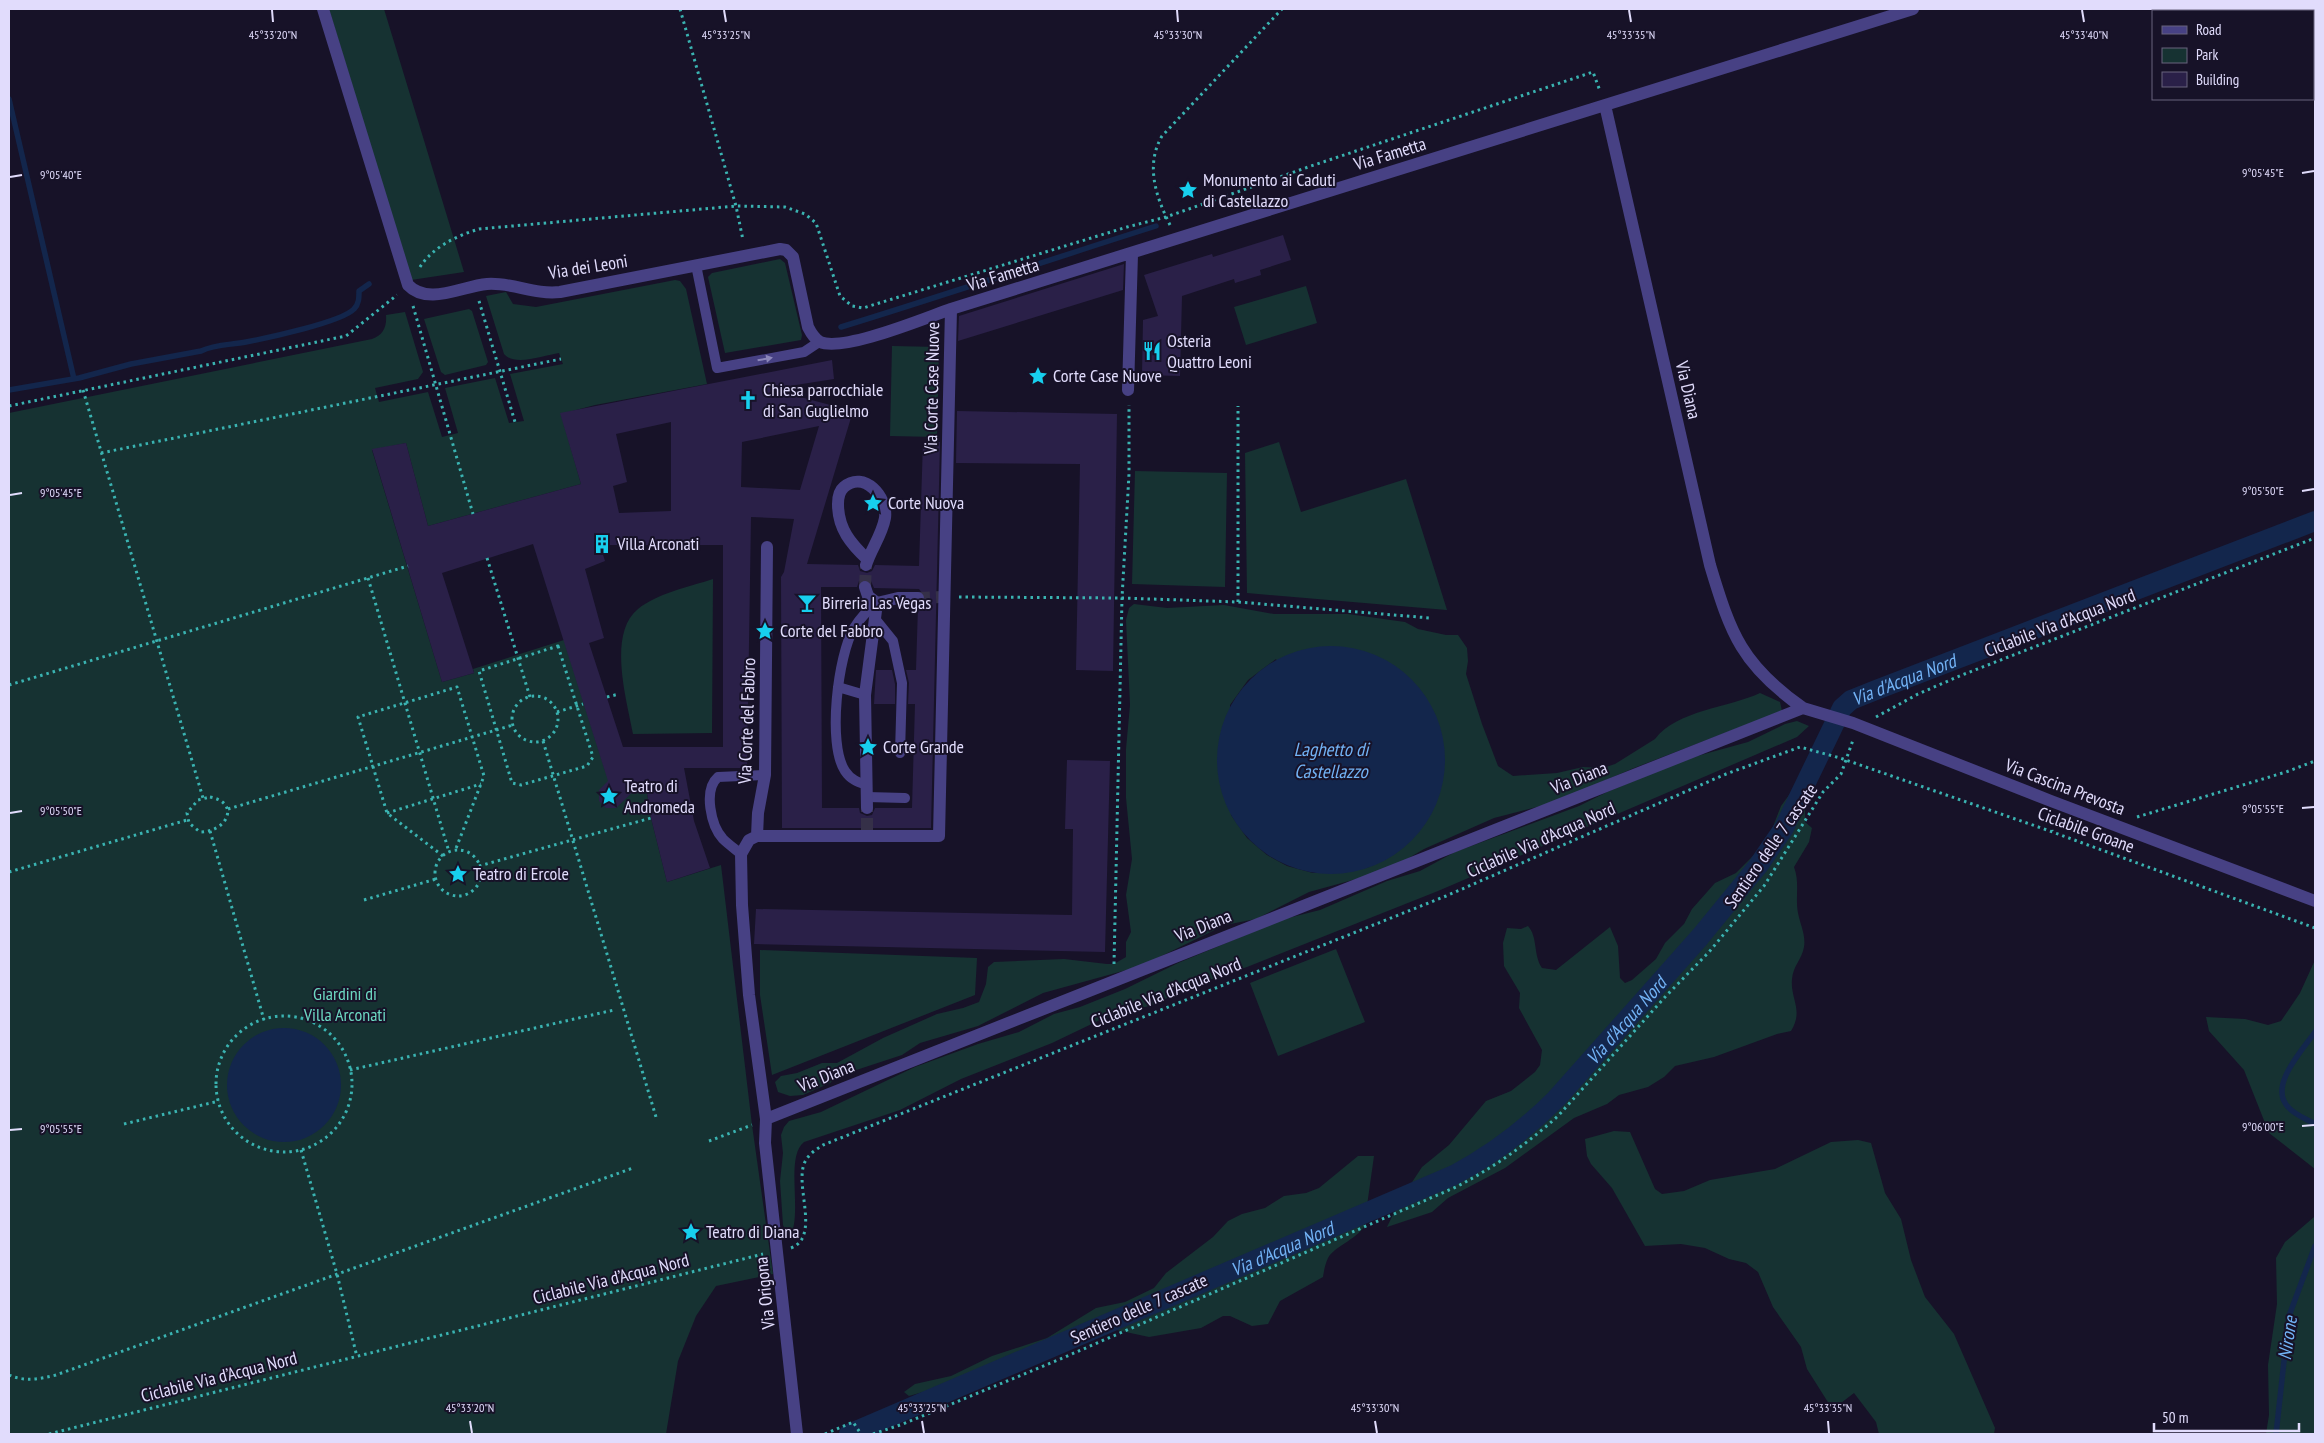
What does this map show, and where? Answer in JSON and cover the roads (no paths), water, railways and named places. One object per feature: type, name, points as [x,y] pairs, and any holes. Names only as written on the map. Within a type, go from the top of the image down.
[{"type":"street","name":"Via dei Leoni","points":[[323,9],[410,287],[428,295],[475,286],[511,285],[532,292],[550,293],[780,249],[790,253],[808,327],[819,342]]},
{"type":"street","name":"Via Fametta","points":[[819,342],[849,343],[951,309],[1913,9]]},
{"type":"street","name":"Via Diana","points":[[1605,105],[1710,565],[1726,617],[1753,666],[1778,691],[1803,708]]},
{"type":"street","points":[[1128,390],[1132,254]]},
{"type":"street","name":"Via Corte Case Nuove","points":[[757,836],[866,833],[939,836],[951,309]]},
{"type":"street","points":[[851,483],[863,483],[874,488],[883,499],[885,518],[867,562],[852,545],[839,520],[838,497],[843,488],[851,483]]},
{"type":"street","name":"Via Corte del Fabbro","points":[[757,836],[758,813],[765,775],[767,547]]},
{"type":"street","points":[[865,587],[868,596],[877,603]]},
{"type":"street","points":[[877,603],[898,598],[918,598]]},
{"type":"street","points":[[867,797],[865,695],[877,603]]},
{"type":"street","name":"Via Diana","points":[[766,1119],[1803,708]]},
{"type":"street","name":"Via Cascina Prevosta","points":[[1803,708],[1857,725],[2315,901]]},
{"type":"street","points":[[741,854],[750,840],[757,836]]},
{"type":"street","name":"Via Origona","points":[[741,854],[742,905],[749,994],[766,1119],[765,1143],[797,1434]]},
{"type":"lane","points":[[696,265],[717,368],[804,352],[819,342]]},
{"type":"lane","points":[[877,603],[866,612],[854,628],[847,643],[838,687],[836,733],[839,759],[851,779],[867,797],[905,798]]},
{"type":"lane","points":[[876,620],[893,641],[902,683],[900,753]]},
{"type":"lane","points":[[838,687],[865,695]]},
{"type":"lane","points":[[741,854],[722,838],[708,803],[712,782],[718,777],[765,775]]},
{"type":"water","name":"Laghetto di Castellazzo","points":[[1331,646],[1364,651],[1385,660],[1403,672],[1419,688],[1431,706],[1440,727],[1445,760],[1440,793],[1431,814],[1419,832],[1403,848],[1385,860],[1364,869],[1331,874],[1298,869],[1277,860],[1259,848],[1243,832],[1231,814],[1222,793],[1217,760],[1222,727],[1231,706],[1243,688],[1259,672],[1277,660],[1298,651]]},
{"type":"water","points":[[284,1028],[306,1033],[324,1045],[336,1063],[341,1085],[336,1107],[324,1125],[306,1137],[284,1142],[262,1137],[244,1125],[232,1107],[227,1085],[232,1063],[244,1045],[262,1033]]},
{"type":"waterway","points":[[9,99],[74,379]]},
{"type":"waterway","points":[[841,327],[1156,226]]},
{"type":"waterway","points":[[9,390],[79,378],[131,364],[256,340],[320,324],[347,314],[354,309],[358,303],[359,291],[369,284]]},
{"type":"waterway","name":"Via d'Acqua Nord","points":[[849,1434],[1454,1175],[1482,1159],[1520,1131],[1556,1099],[1700,937],[1758,866],[1784,828],[1842,708],[1851,700],[2315,521]]},
{"type":"waterway","name":"Nirone","points":[[2315,1032],[2289,1069],[2282,1090],[2283,1099],[2289,1108],[2315,1124]]},
{"type":"waterway","name":"Nirone","points":[[2276,1434],[2289,1316],[2315,1246]]},
{"type":"waterway","points":[[876,1423],[880,1434]]},
{"type":"tunnel","points":[[865,587],[866,565]]},
{"type":"tunnel","points":[[918,598],[941,597]]},
{"type":"tunnel","points":[[867,808],[867,830]]},
{"type":"place","name":"Monumento ai Caduti di Castellazzo","points":[[1188,190]]},
{"type":"place","name":"Osteria Quattro Leoni","points":[[1152,351]]},
{"type":"place","name":"Corte Case Nuove","points":[[1038,376]]},
{"type":"place","name":"Chiesa parrocchiale di San Guglielmo","points":[[748,400]]},
{"type":"place","name":"Corte Nuova","points":[[873,503]]},
{"type":"place","name":"Villa Arconati","points":[[602,544]]},
{"type":"place","name":"Birreria Las Vegas","points":[[807,603]]},
{"type":"place","name":"Corte del Fabbro","points":[[765,631]]},
{"type":"place","name":"Corte Grande","points":[[868,747]]},
{"type":"place","name":"Teatro di Andromeda","points":[[609,796]]},
{"type":"place","name":"Teatro di Ercole","points":[[458,874]]},
{"type":"place","name":"Teatro di Diana","points":[[691,1232]]},
{"type":"park label","name":"Giardini di Villa Arconati","points":[[345,1004]]}]
